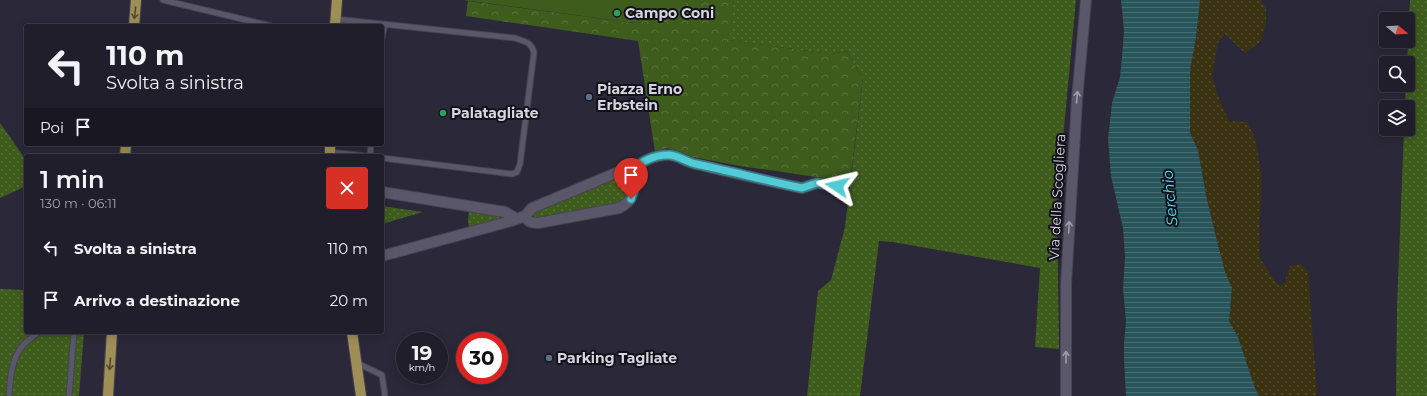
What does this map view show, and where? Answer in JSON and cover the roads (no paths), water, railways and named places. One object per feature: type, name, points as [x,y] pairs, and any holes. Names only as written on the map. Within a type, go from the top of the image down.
[{"type":"main road","points":[[134,24],[136,0]]},
{"type":"main road","points":[[335,22],[337,0]]},
{"type":"main road","points":[[108,396],[112,334]]},
{"type":"main road","points":[[352,334],[361,396]]},
{"type":"street","name":"Via della Scogliera","points":[[1066,396],[1066,284],[1076,100],[1086,0]]},
{"type":"street","points":[[630,173],[635,166],[642,162],[656,157],[670,155],[694,164],[802,188],[817,183],[837,186]]},
{"type":"street","points":[[384,192],[505,212],[521,217],[531,222],[538,223],[619,208],[626,205],[631,199],[634,180],[630,173],[623,170],[532,208],[521,217],[384,255]]},
{"type":"lane","points":[[163,0],[263,24]]},
{"type":"lane","points":[[335,22],[385,24],[515,38],[529,42],[532,46],[534,52],[520,164],[517,172],[512,174],[384,158]]},
{"type":"lane","points":[[384,29],[385,24]]},
{"type":"lane","points":[[330,151],[351,154]]},
{"type":"lane","points":[[10,396],[10,378],[18,352],[36,334]]},
{"type":"lane","points":[[69,396],[74,334]]},
{"type":"lane","points":[[356,363],[382,375],[384,396]]},
{"type":"water","name":"Serchio","points":[[1121,0],[1200,0],[1196,38],[1190,70],[1190,133],[1198,150],[1206,195],[1216,237],[1225,272],[1232,288],[1229,321],[1238,337],[1259,396],[1126,396],[1124,343],[1126,321],[1123,289],[1125,257],[1123,228],[1111,176],[1108,139],[1112,103],[1120,77],[1122,57],[1124,31]]},
{"type":"place","name":"Campo Coni","points":[[617,13]]},
{"type":"place","name":"Piazza Erno Erbstein","points":[[589,97]]},
{"type":"place","name":"Palatagliate","points":[[443,113]]},
{"type":"place","name":"Parking Tagliate","points":[[549,358]]}]
